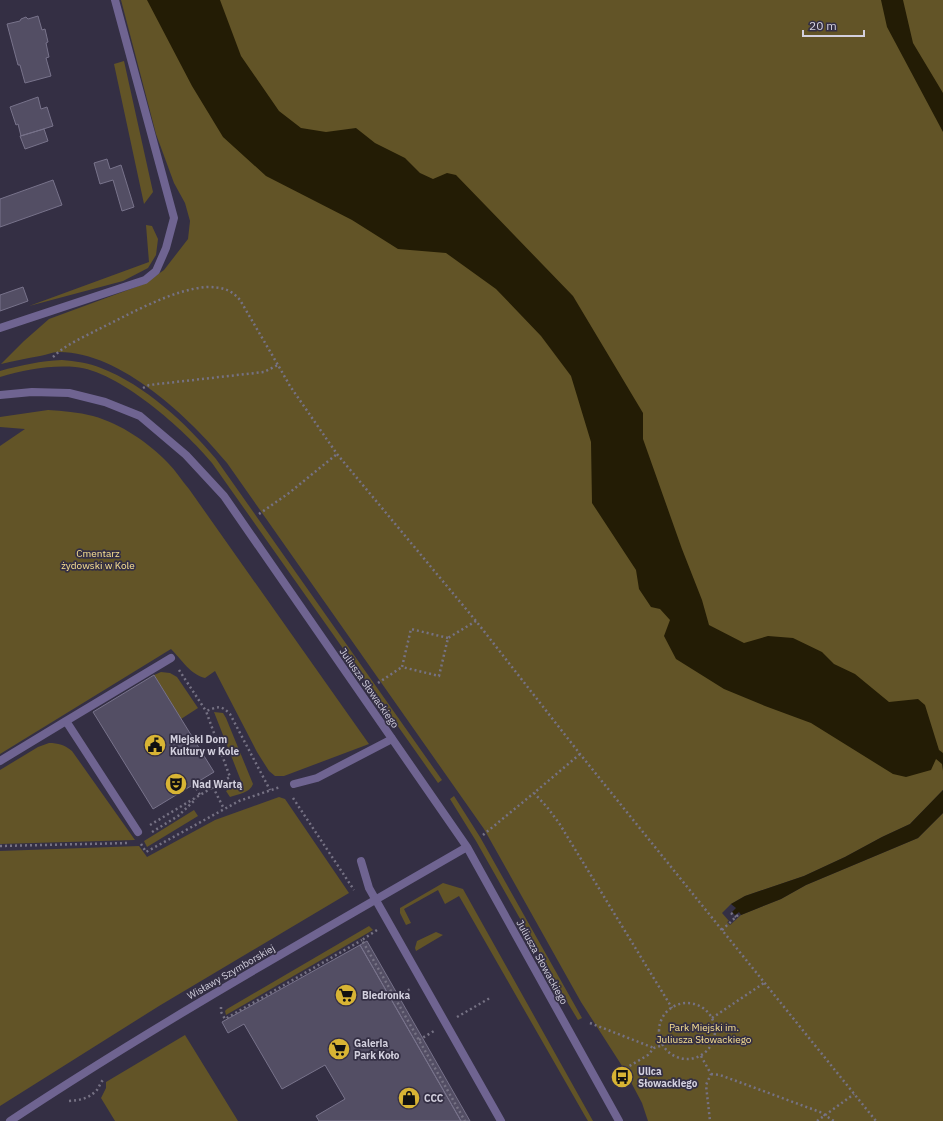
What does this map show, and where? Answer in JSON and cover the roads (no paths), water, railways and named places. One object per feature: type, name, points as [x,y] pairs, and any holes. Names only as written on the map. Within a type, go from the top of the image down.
[{"type":"street","points":[[0,328],[145,280],[156,271],[166,248],[174,218],[116,0]]},
{"type":"street","name":"Juliusza Słowackiego","points":[[0,396],[32,392],[69,393],[105,402],[140,416],[186,455],[224,496],[466,847],[619,1121]]},
{"type":"street","points":[[0,761],[171,658]]},
{"type":"street","points":[[66,721],[138,832]]},
{"type":"street","points":[[294,784],[317,778],[392,739]]},
{"type":"street","name":"Wisławy Szymborskiej","points":[[10,1121],[76,1077],[171,1019],[466,847]]},
{"type":"street","points":[[361,861],[369,888],[502,1121]]},
{"type":"place","name":"Miejski Dom Kultury w Kole","points":[[155,745]]},
{"type":"place","name":"Nad Wartą","points":[[176,784]]},
{"type":"place","name":"Biedronka","points":[[346,995]]},
{"type":"place","name":"Galeria Park Koło","points":[[339,1049]]},
{"type":"place","name":"Ulica Słowackiego","points":[[622,1077]]},
{"type":"place","name":"CCC","points":[[409,1098]]},
{"type":"park label","name":"Cmentarz żydowski w Kole","points":[[98,558]]},
{"type":"park label","name":"Park Miejski im. Juliusza Słowackiego","points":[[704,1032]]}]
